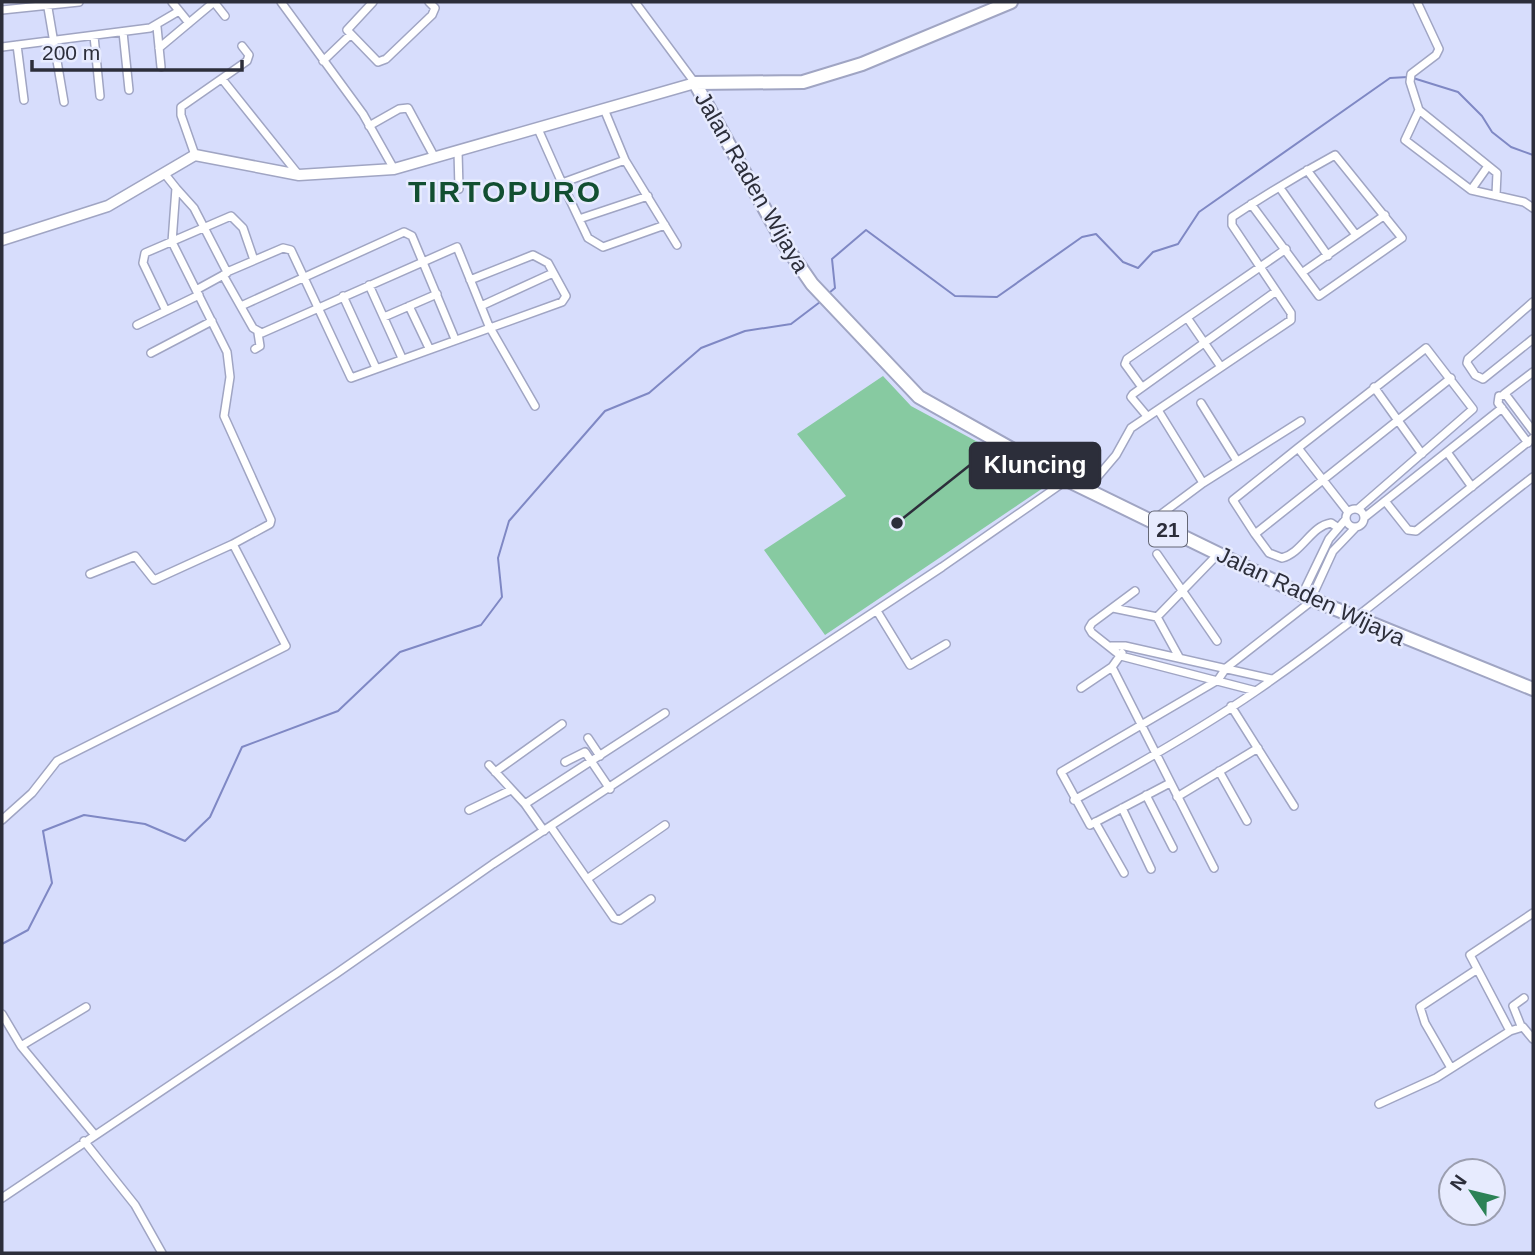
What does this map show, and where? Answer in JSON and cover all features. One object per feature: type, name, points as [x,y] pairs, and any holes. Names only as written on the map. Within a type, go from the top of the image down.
[{"type":"highway","points":[[695,83],[803,82],[862,64],[1012,2]]},
{"type":"highway","name":"Jalan Raden Wijaya","points":[[695,83],[783,242],[822,295],[919,397],[1067,480],[1309,598],[1355,619],[1533,689]]},
{"type":"street","points":[[2,10],[47,3],[79,2]]},
{"type":"street","points":[[172,2],[190,23]]},
{"type":"street","points":[[159,48],[214,2],[225,16]]},
{"type":"street","points":[[281,2],[369,126],[394,169]]},
{"type":"street","points":[[373,2],[348,26],[350,35],[375,61],[383,61],[435,12],[429,2]]},
{"type":"street","points":[[2,240],[108,206],[195,156],[299,175],[394,169],[695,83],[635,2]]},
{"type":"street","points":[[1417,2],[1439,49],[1436,55],[1410,77],[1419,110],[1498,175],[1496,195]]},
{"type":"street","points":[[47,3],[64,102]]},
{"type":"street","points":[[2,47],[157,27],[179,11]]},
{"type":"street","points":[[157,27],[161,67]]},
{"type":"street","points":[[123,32],[129,90]]},
{"type":"street","points":[[323,61],[350,35]]},
{"type":"street","points":[[94,36],[100,96]]},
{"type":"street","points":[[17,45],[24,100]]},
{"type":"street","points":[[195,156],[180,110],[248,59],[242,46]]},
{"type":"street","points":[[222,79],[299,175]]},
{"type":"street","points":[[369,126],[400,109],[408,108],[435,158]]},
{"type":"street","points":[[604,109],[625,160],[677,246]]},
{"type":"street","points":[[1419,110],[1405,141],[1471,190],[1524,202],[1533,208]]},
{"type":"street","points":[[538,129],[588,238],[603,247],[665,225]]},
{"type":"street","points":[[458,151],[459,189]]},
{"type":"street","points":[[1088,488],[1116,455],[1131,428],[1291,320],[1291,313],[1258,268],[1231,221],[1251,204],[1307,170],[1337,156],[1402,238],[1323,294],[1317,294],[1251,204]]},
{"type":"street","points":[[562,183],[625,160]]},
{"type":"street","points":[[1471,190],[1488,166]]},
{"type":"street","points":[[1307,170],[1356,235]]},
{"type":"street","points":[[164,173],[194,208],[241,306],[258,333],[260,346],[255,349]]},
{"type":"street","points":[[90,574],[135,556],[154,580],[233,544],[270,524],[271,520],[224,416],[230,371],[227,352],[172,242],[176,188]]},
{"type":"street","points":[[1280,188],[1328,256]]},
{"type":"street","points":[[579,219],[648,196]]},
{"type":"street","points":[[1303,272],[1385,215]]},
{"type":"street","points":[[166,311],[142,259],[145,253],[234,217],[243,228],[254,260]]},
{"type":"street","points":[[241,306],[404,232],[412,236],[454,339]]},
{"type":"street","points":[[258,333],[457,247],[489,326],[535,406]]},
{"type":"street","points":[[136,326],[197,293],[225,274],[289,248],[348,376],[357,379],[402,358],[489,326],[517,320],[564,301],[566,293],[544,259],[527,255],[470,280]]},
{"type":"street","points":[[1141,386],[1125,364],[1127,359],[1286,249]]},
{"type":"street","points":[[481,306],[553,273]]},
{"type":"street","points":[[369,285],[402,358]]},
{"type":"street","points":[[1147,416],[1131,397],[1141,386],[1275,292]]},
{"type":"street","points":[[384,317],[436,294]]},
{"type":"street","points":[[343,296],[376,368]]},
{"type":"street","points":[[1533,302],[1468,359],[1467,363],[1475,375],[1483,379],[1533,339]]},
{"type":"street","points":[[409,306],[429,348]]},
{"type":"street","points":[[1188,319],[1221,367]]},
{"type":"street","points":[[151,353],[212,321]]},
{"type":"street","points":[[1170,783],[1096,822],[1087,823],[1061,774],[1062,769],[1217,681],[1226,668],[1309,598],[1337,527],[1347,516],[1473,409],[1451,377],[1426,348],[1233,500],[1269,552],[1282,558],[1293,553],[1321,526],[1331,523],[1337,527]]},
{"type":"street","points":[[1385,501],[1411,532],[1530,441],[1497,399],[1533,372]]},
{"type":"street","points":[[1255,534],[1451,377]]},
{"type":"street","points":[[1374,387],[1422,454]]},
{"type":"street","points":[[1504,394],[1530,421],[1533,430]]},
{"type":"street","points":[[1201,403],[1237,461]]},
{"type":"street","points":[[1324,559],[1355,528],[1363,525],[1365,517],[1502,408]]},
{"type":"street","points":[[1158,410],[1203,483]]},
{"type":"street","points":[[1152,521],[1203,483],[1301,421]]},
{"type":"street","points":[[1298,448],[1324,480],[1347,516],[1349,526],[1355,528]]},
{"type":"street","points":[[1447,452],[1472,486]]},
{"type":"street","points":[[1074,800],[1155,756],[1256,691],[1355,619],[1533,477]]},
{"type":"street","points":[[2,1198],[547,829],[877,611],[1067,480]]},
{"type":"street","points":[[1358,509],[1365,517]]},
{"type":"street","points":[[2,820],[32,793],[57,761],[285,648],[286,643],[233,544]]},
{"type":"street","points":[[1157,554],[1217,641]]},
{"type":"street","points":[[1157,617],[1218,554]]},
{"type":"street","points":[[1135,591],[1089,628],[1121,656],[1256,691]]},
{"type":"street","points":[[1113,608],[1157,617],[1179,657]]},
{"type":"street","points":[[877,611],[910,665],[946,644]]},
{"type":"street","points":[[1111,646],[1125,646],[1272,678]]},
{"type":"street","points":[[1081,688],[1112,667],[1125,646]]},
{"type":"street","points":[[1112,667],[1214,868]]},
{"type":"street","points":[[1231,706],[1294,806]]},
{"type":"street","points":[[525,804],[664,713]]},
{"type":"street","points":[[562,724],[492,769],[547,829],[616,920],[651,899]]},
{"type":"street","points":[[588,738],[600,757]]},
{"type":"street","points":[[1177,797],[1258,748]]},
{"type":"street","points":[[565,762],[582,751],[610,789]]},
{"type":"street","points":[[1219,771],[1247,821]]},
{"type":"street","points":[[469,810],[511,790]]},
{"type":"street","points":[[1146,795],[1172,848]]},
{"type":"street","points":[[1122,808],[1151,869]]},
{"type":"street","points":[[1096,822],[1124,873]]},
{"type":"street","points":[[587,879],[665,825]]},
{"type":"street","points":[[1510,1031],[1470,958],[1472,952],[1533,913]]},
{"type":"street","points":[[1451,1068],[1425,1023],[1420,1007],[1476,970]]},
{"type":"street","points":[[1524,998],[1513,1006],[1521,1026],[1533,1039]]},
{"type":"street","points":[[21,1046],[86,1007]]},
{"type":"street","points":[[2,1014],[21,1046],[94,1134]]},
{"type":"street","points":[[1379,1104],[1411,1091],[1521,1026]]},
{"type":"street","points":[[84,1141],[135,1205],[162,1253]]},
{"type":"green space","points":[[883,376],[911,406],[1052,482],[825,635],[764,550],[846,496],[797,434]]},
{"type":"waterway","points":[[829,293],[835,288],[832,259],[866,230],[955,296],[997,297],[1082,237],[1096,234],[1123,262],[1138,268],[1153,252],[1178,244],[1199,212],[1390,78],[1408,77]]},
{"type":"waterway","points":[[1413,78],[1458,92],[1482,116],[1492,132],[1511,147],[1533,155]]},
{"type":"waterway","points":[[2,944],[28,930],[52,883],[43,831],[84,815],[145,824],[185,841],[210,817],[242,747],[338,711],[400,652],[481,625],[502,597],[498,558],[509,521],[605,411],[649,393],[701,348],[745,331],[791,324],[820,302]]},
{"type":"place","name":"Kluncing","points":[[897,523]]},
{"type":"district","name":"TIRTOPURO","points":[[505,191]]}]
